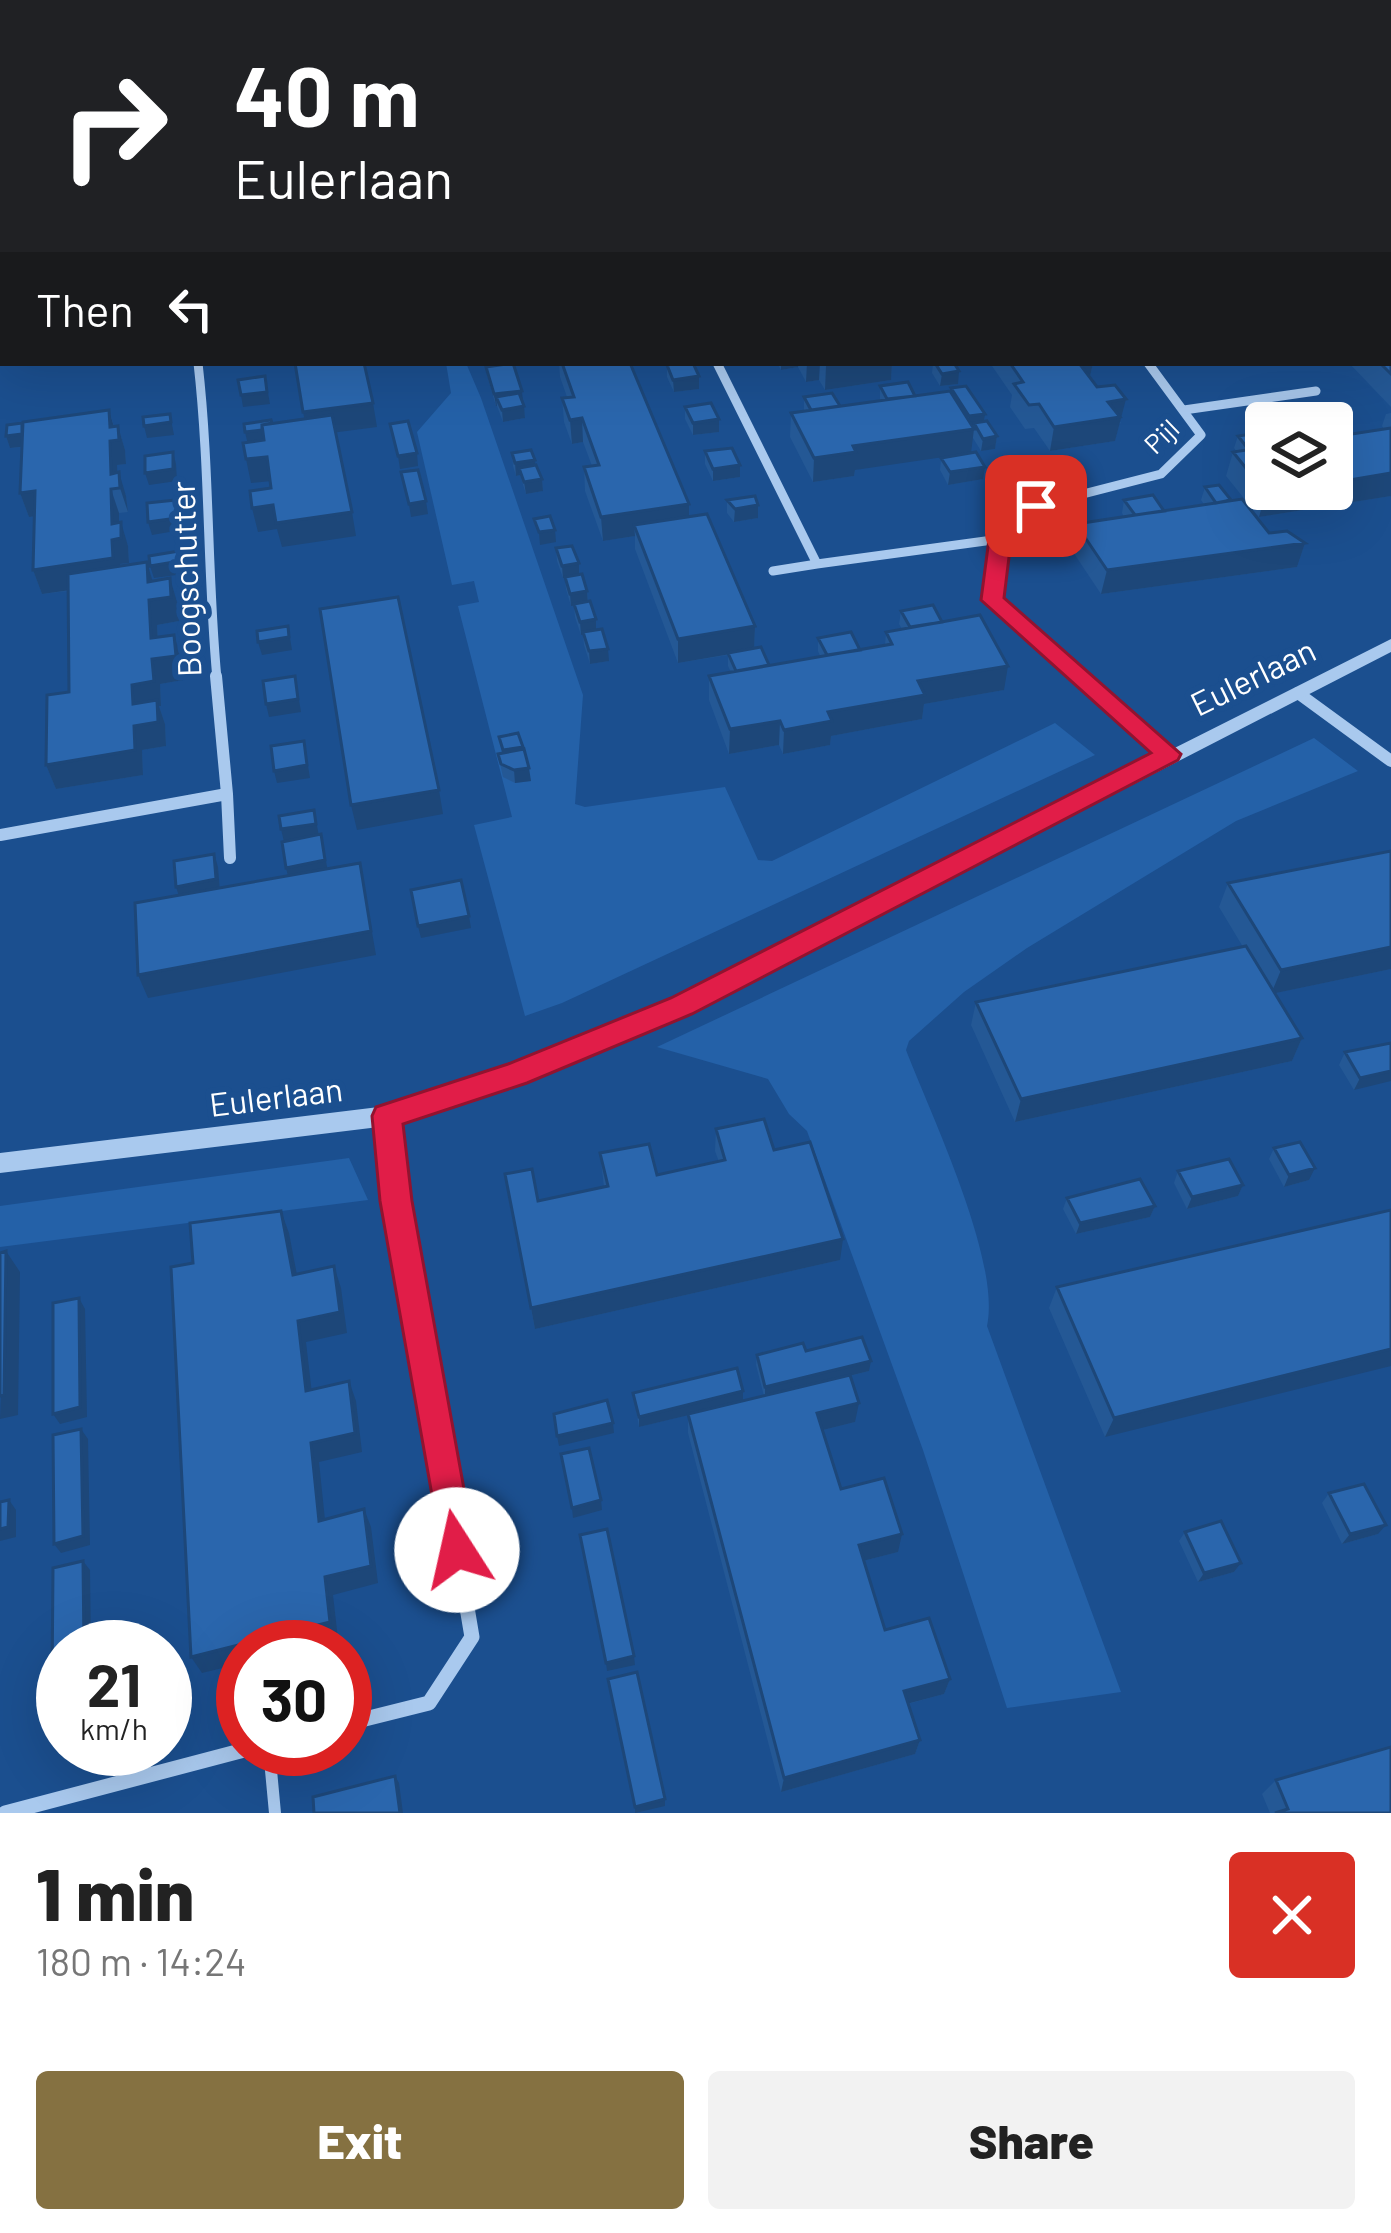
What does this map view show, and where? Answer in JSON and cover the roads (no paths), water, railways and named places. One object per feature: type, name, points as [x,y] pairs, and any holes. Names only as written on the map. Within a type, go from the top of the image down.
[{"type":"street","name":"Boogschutter","points":[[198,366],[208,452],[209,575],[230,858]]},
{"type":"street","points":[[718,366],[817,563]]},
{"type":"street","name":"Pijl","points":[[773,572],[1000,539],[1036,506],[1161,474],[1201,435],[1150,366]]},
{"type":"street","name":"Pijl","points":[[1184,410],[1316,391]]},
{"type":"street","points":[[1000,539],[992,600],[1169,754]]},
{"type":"street","name":"Eulerlaan","points":[[0,1163],[387,1116],[517,1074],[682,1006],[1391,645]]},
{"type":"street","points":[[1298,693],[1391,760]]},
{"type":"street","points":[[0,835],[227,794]]},
{"type":"street","points":[[372,1717],[429,1702],[472,1637],[396,1201],[387,1116]]},
{"type":"street","points":[[11,1812],[216,1758]]},
{"type":"lane","points":[[272,1776],[275,1813]]}]
